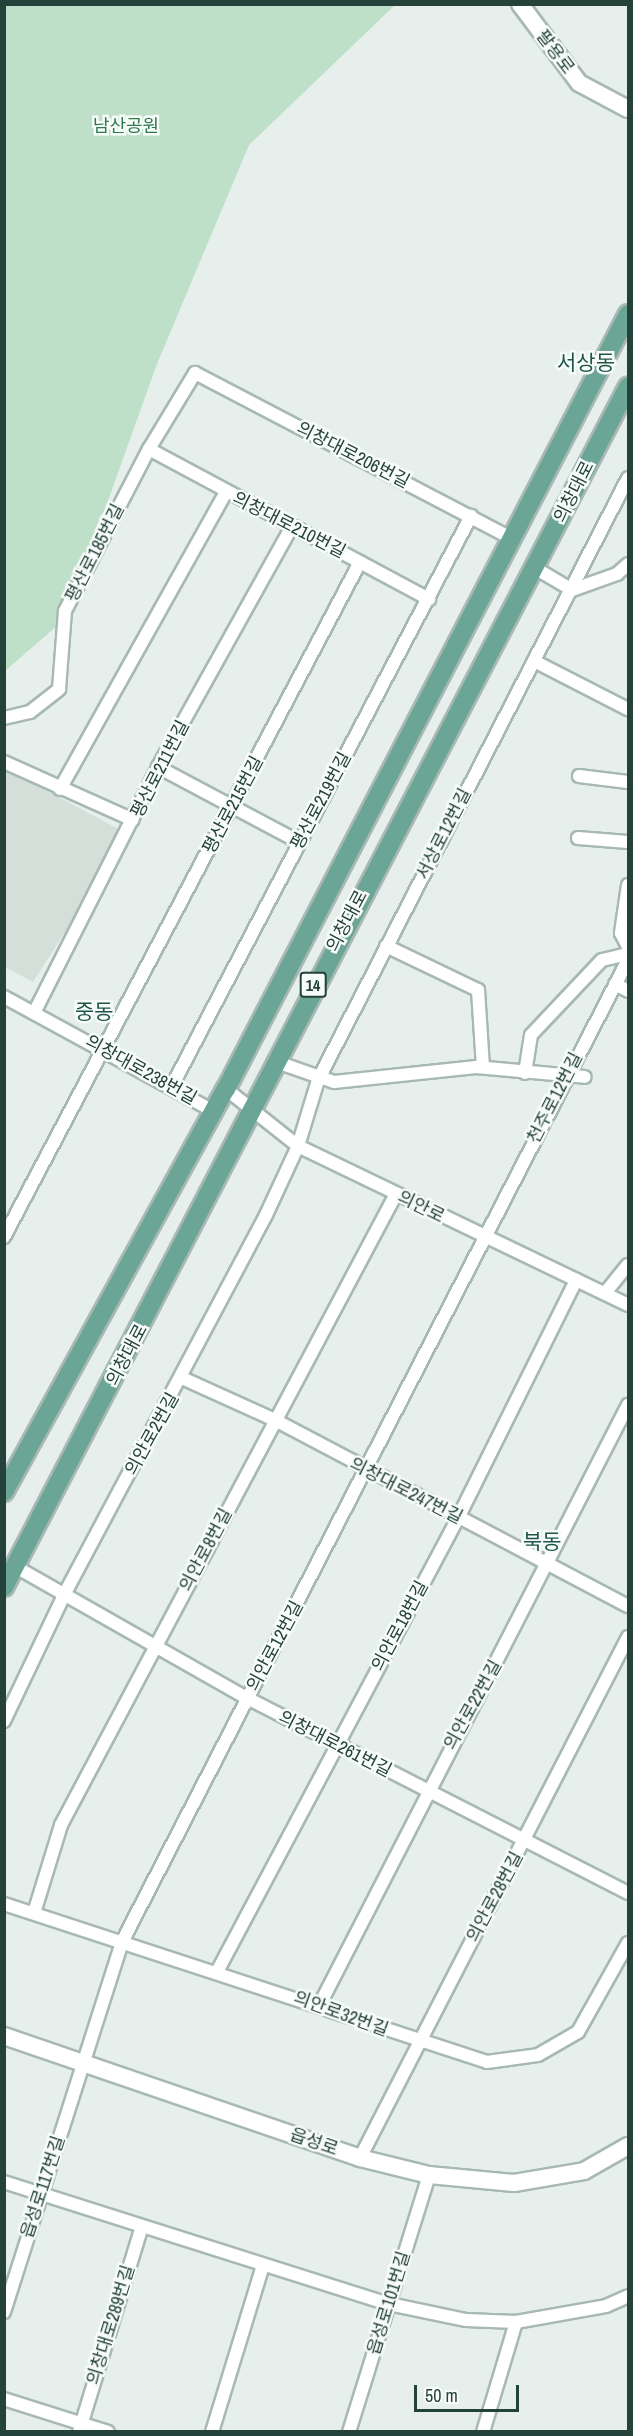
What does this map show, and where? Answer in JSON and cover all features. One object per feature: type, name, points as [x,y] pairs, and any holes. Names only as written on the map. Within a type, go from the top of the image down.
[{"type":"main road","name":"팔용로","points":[[520,4],[579,83],[628,109]]},
{"type":"main road","name":"의창대로","points":[[4,1492],[226,1089],[628,314]]},
{"type":"main road","name":"의창대로","points":[[4,1587],[10,1565],[255,1106],[274,1061],[535,568],[628,387]]},
{"type":"main road","name":"읍성로","points":[[4,2036],[360,2158],[429,2175],[514,2183],[584,2171],[628,2146]]},
{"type":"street","name":"의창대로206번길","points":[[195,373],[512,538]]},
{"type":"street","name":"평산로185번길","points":[[4,718],[30,712],[59,689],[65,611],[149,449],[195,373]]},
{"type":"street","name":"의창대로210번길","points":[[149,449],[291,528],[429,599]]},
{"type":"street","name":"서상로12번길","points":[[298,1146],[318,1080],[628,478]]},
{"type":"street","points":[[60,789],[226,492]]},
{"type":"street","name":"평산로219번길","points":[[172,1086],[471,516]]},
{"type":"street","name":"평산로211번길","points":[[34,1013],[158,767],[291,528]]},
{"type":"street","name":"평산로215번길","points":[[4,1237],[360,562]]},
{"type":"street","points":[[535,568],[572,590],[617,574],[628,564]]},
{"type":"street","points":[[534,661],[628,709]]},
{"type":"street","points":[[4,762],[133,820]]},
{"type":"street","points":[[158,767],[234,804],[299,842]]},
{"type":"street","points":[[579,776],[628,782]]},
{"type":"street","points":[[578,838],[628,842]]},
{"type":"street","points":[[628,885],[621,933],[628,947]]},
{"type":"street","points":[[386,946],[478,990],[483,1067]]},
{"type":"street","points":[[525,1073],[531,1035],[602,960],[628,954]]},
{"type":"street","name":"천주로12번길","points":[[484,1237],[564,1079],[628,960]]},
{"type":"street","points":[[615,984],[628,991]]},
{"type":"street","name":"의창대로238번길","points":[[4,997],[105,1049],[213,1111]]},
{"type":"street","points":[[274,1061],[318,1080],[483,1067],[564,1079],[585,1077]]},
{"type":"street","name":"의안로","points":[[226,1089],[255,1106],[298,1146],[628,1305]]},
{"type":"street","name":"의안로2번길","points":[[4,1721],[64,1595],[182,1378],[298,1146]]},
{"type":"street","name":"의안로8번길","points":[[34,1913],[61,1825],[396,1194]]},
{"type":"street","name":"의안로12번길","points":[[84,2062],[123,1940],[247,1698],[368,1472],[484,1237]]},
{"type":"street","points":[[605,1293],[628,1265]]},
{"type":"street","name":"의안로18번길","points":[[218,1970],[458,1518],[576,1280]]},
{"type":"street","name":"의창대로247번길","points":[[182,1378],[275,1420],[368,1472],[628,1606]]},
{"type":"street","name":"의안로22번길","points":[[319,2006],[426,1791],[550,1566],[628,1405]]},
{"type":"street","name":"의창대로261번길","points":[[10,1565],[247,1698],[524,1842],[628,1893]]},
{"type":"street","name":"의안로28번길","points":[[360,2158],[628,1637]]},
{"type":"street","name":"의안로32번길","points":[[4,1904],[218,1970],[419,2043],[487,2062],[538,2055],[578,2032],[628,1943]]},
{"type":"street","name":"읍성로117번길","points":[[4,2312],[84,2062]]},
{"type":"street","name":"읍성로101번길","points":[[349,2432],[429,2175]]},
{"type":"street","points":[[4,2182],[388,2304],[466,2320],[516,2322],[606,2306],[628,2296]]},
{"type":"street","name":"의창대로289번길","points":[[80,2427],[142,2226]]},
{"type":"street","points":[[212,2432],[263,2265]]},
{"type":"street","points":[[483,2432],[516,2322]]},
{"type":"street","points":[[4,2399],[80,2427],[108,2432]]},
{"type":"shaded area","points":[[4,768],[128,834],[33,982],[5,967]]},
{"type":"green space","name":"남산공원","points":[[5,5],[395,5],[249,145],[157,364],[66,618],[5,671]]},
{"type":"district","name":"서상동","points":[[586,363]]},
{"type":"district","name":"중동","points":[[94,1012]]},
{"type":"district","name":"북동","points":[[542,1542]]}]
